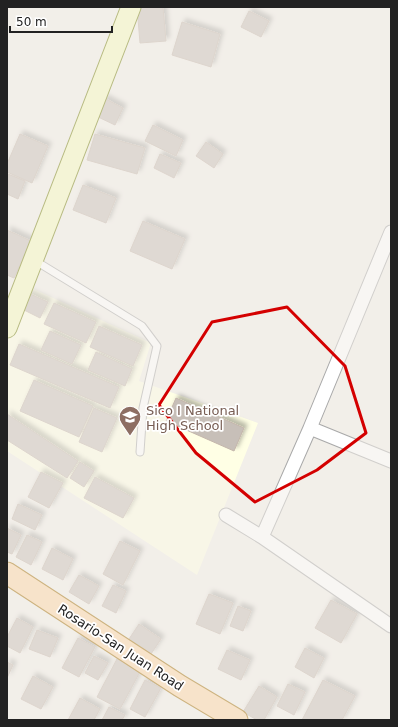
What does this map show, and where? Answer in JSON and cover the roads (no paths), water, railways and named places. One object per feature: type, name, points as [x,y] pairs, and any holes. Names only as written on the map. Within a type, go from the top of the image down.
[{"type":"main road","name":"Rosario-San Juan Road","points":[[7,573],[180,686],[237,720]]},
{"type":"street","points":[[7,328],[131,7]]},
{"type":"street","points":[[262,537],[310,428],[391,232]]},
{"type":"street","points":[[310,428],[391,461]]},
{"type":"street","points":[[226,515],[262,537],[391,626]]},
{"type":"lane","points":[[33,260],[142,326],[158,346],[144,408],[140,452]]},
{"type":"place","name":"Sico Ⅰ National High School","points":[[130,436]]}]
